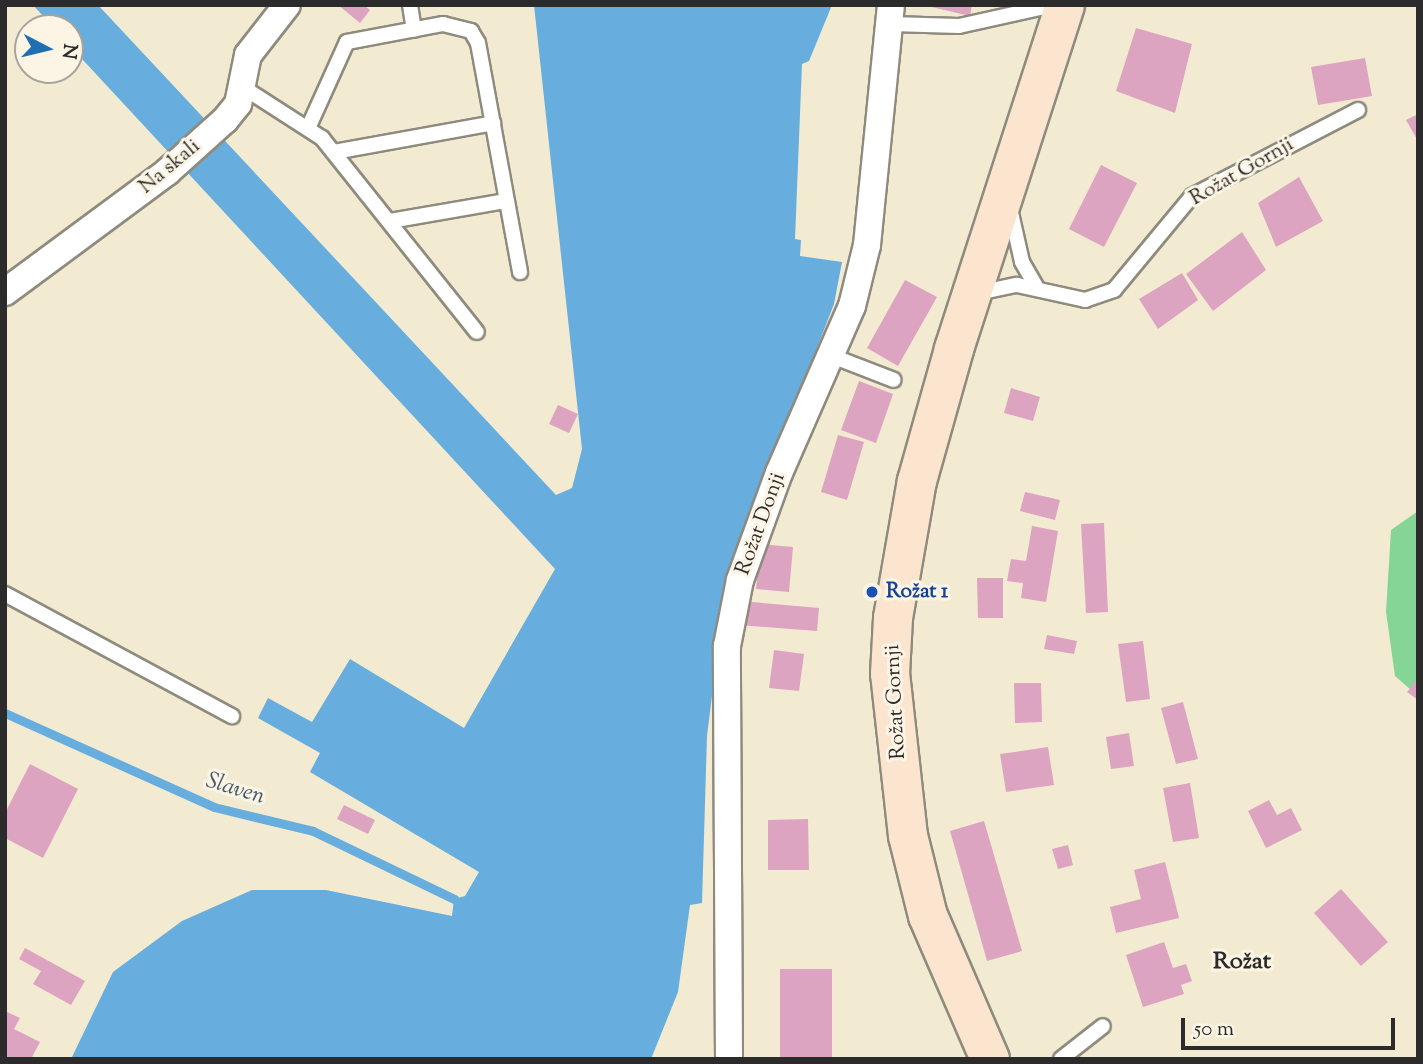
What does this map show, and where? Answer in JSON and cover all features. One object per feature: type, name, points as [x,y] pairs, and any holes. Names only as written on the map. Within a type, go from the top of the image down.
[{"type":"main road","name":"Rožat Gornji","points":[[990,1059],[928,916],[908,836],[890,674],[900,557],[970,296],[1065,5]]},
{"type":"street","name":"Na skali","points":[[5,292],[167,172],[225,120],[244,88],[248,55],[287,5]]},
{"type":"street","name":"Rožat Donji","points":[[729,1059],[727,646],[740,580],[832,356],[867,245],[891,15]]},
{"type":"lane","points":[[410,5],[414,30]]},
{"type":"lane","points":[[891,15],[959,26],[1054,5]]},
{"type":"lane","points":[[309,126],[347,42],[458,24],[471,32],[493,123],[520,272]]},
{"type":"lane","points":[[244,88],[309,126],[334,152],[477,332]]},
{"type":"lane","name":"Rožat Gornji","points":[[970,296],[1000,285],[1037,288],[1085,300],[1114,290],[1192,196],[1358,110]]},
{"type":"lane","points":[[334,152],[493,123]]},
{"type":"lane","name":"Rožat Gornji","points":[[1011,166],[1012,228],[1037,288]]},
{"type":"lane","points":[[390,221],[506,201]]},
{"type":"lane","points":[[832,356],[894,380]]},
{"type":"lane","points":[[5,594],[232,716]]},
{"type":"lane","points":[[1061,1059],[1103,1026]]},
{"type":"green space","points":[[1418,511],[1418,696],[1395,676],[1386,612],[1391,530]]},
{"type":"water","points":[[33,5],[98,5],[556,495],[572,488],[582,449],[534,5],[832,5],[809,61],[802,64],[795,239],[801,240],[800,256],[842,262],[834,304],[726,583],[707,736],[702,903],[690,905],[678,992],[651,1059],[71,1059],[113,972],[182,921],[252,890],[326,890],[452,916],[454,899],[465,896],[479,872],[310,772],[320,753],[258,718],[268,698],[312,722],[350,659],[464,728],[555,569],[84,61],[84,14],[41,14]]},
{"type":"building","points":[[338,5],[364,5],[370,10],[360,23]]},
{"type":"building","points":[[923,5],[972,5],[970,16]]},
{"type":"building","points":[[1136,28],[1192,44],[1175,113],[1116,91]]},
{"type":"building","points":[[1365,58],[1372,96],[1318,105],[1311,67]]},
{"type":"building","points":[[1418,114],[1418,141],[1406,120]]},
{"type":"building","points":[[1101,165],[1137,183],[1104,247],[1069,229]]},
{"type":"building","points":[[1299,177],[1323,221],[1276,247],[1258,203]]},
{"type":"building","points":[[1242,232],[1266,270],[1213,311],[1186,274]]},
{"type":"building","points":[[1182,273],[1198,300],[1158,329],[1139,299]]},
{"type":"building","points":[[905,280],[937,297],[898,366],[867,348]]},
{"type":"building","points":[[859,381],[893,394],[876,443],[841,430]]},
{"type":"building","points":[[1011,388],[1040,397],[1033,421],[1004,413]]},
{"type":"building","points":[[558,405],[578,414],[569,433],[549,424]]},
{"type":"building","points":[[838,435],[864,442],[847,500],[821,492]]},
{"type":"building","points":[[1025,492],[1060,500],[1055,520],[1020,511]]},
{"type":"building","points":[[1104,523],[1108,612],[1086,613],[1081,524]]},
{"type":"building","points":[[1032,526],[1058,531],[1046,602],[1021,598],[1023,583],[1007,581],[1011,559],[1026,561]]},
{"type":"building","points":[[760,544],[793,547],[789,592],[756,589]]},
{"type":"building","points":[[977,578],[1003,578],[1003,618],[978,618]]},
{"type":"building","points":[[741,601],[819,608],[817,631],[739,625]]},
{"type":"building","points":[[1047,635],[1077,641],[1074,654],[1044,649]]},
{"type":"building","points":[[1143,641],[1150,699],[1126,702],[1118,644]]},
{"type":"building","points":[[774,650],[804,654],[799,691],[769,688]]},
{"type":"building","points":[[1418,678],[1418,700],[1407,692]]},
{"type":"building","points":[[1014,683],[1041,683],[1042,722],[1015,723]]},
{"type":"building","points":[[1183,702],[1198,759],[1176,764],[1161,708]]},
{"type":"building","points":[[1129,733],[1134,766],[1111,769],[1106,737]]},
{"type":"building","points":[[1048,747],[1054,785],[1006,792],[1000,754]]},
{"type":"building","points":[[30,764],[78,789],[43,858],[5,838],[5,813]]},
{"type":"building","points":[[1190,783],[1199,838],[1173,842],[1163,788]]},
{"type":"building","points":[[1269,800],[1277,815],[1291,808],[1302,830],[1266,848],[1248,811]]},
{"type":"building","points":[[344,805],[375,820],[368,834],[337,819]]},
{"type":"building","points":[[808,819],[809,870],[768,870],[768,820]]},
{"type":"building","points":[[984,821],[1022,951],[987,961],[950,831]]},
{"type":"building","points":[[1068,845],[1073,865],[1058,869],[1052,849]]},
{"type":"building","points":[[1165,862],[1179,918],[1116,933],[1110,907],[1141,899],[1134,870]]},
{"type":"building","points":[[1341,889],[1388,942],[1361,966],[1314,913]]},
{"type":"building","points":[[1164,942],[1173,968],[1186,964],[1192,981],[1181,985],[1184,994],[1143,1007],[1126,955]]},
{"type":"building","points":[[25,948],[85,981],[71,1005],[33,984],[41,971],[19,959]]},
{"type":"building","points":[[780,969],[832,969],[832,1057],[780,1057]]},
{"type":"building","points":[[5,1011],[20,1018],[14,1029],[40,1042],[31,1059],[5,1059]]},
{"type":"waterway","name":"Slaven","points":[[5,713],[214,807],[313,831],[454,899]]},
{"type":"place","name":"Rožat 1","points":[[872,592]]},
{"type":"district","name":"Rožat","points":[[1242,963]]}]
